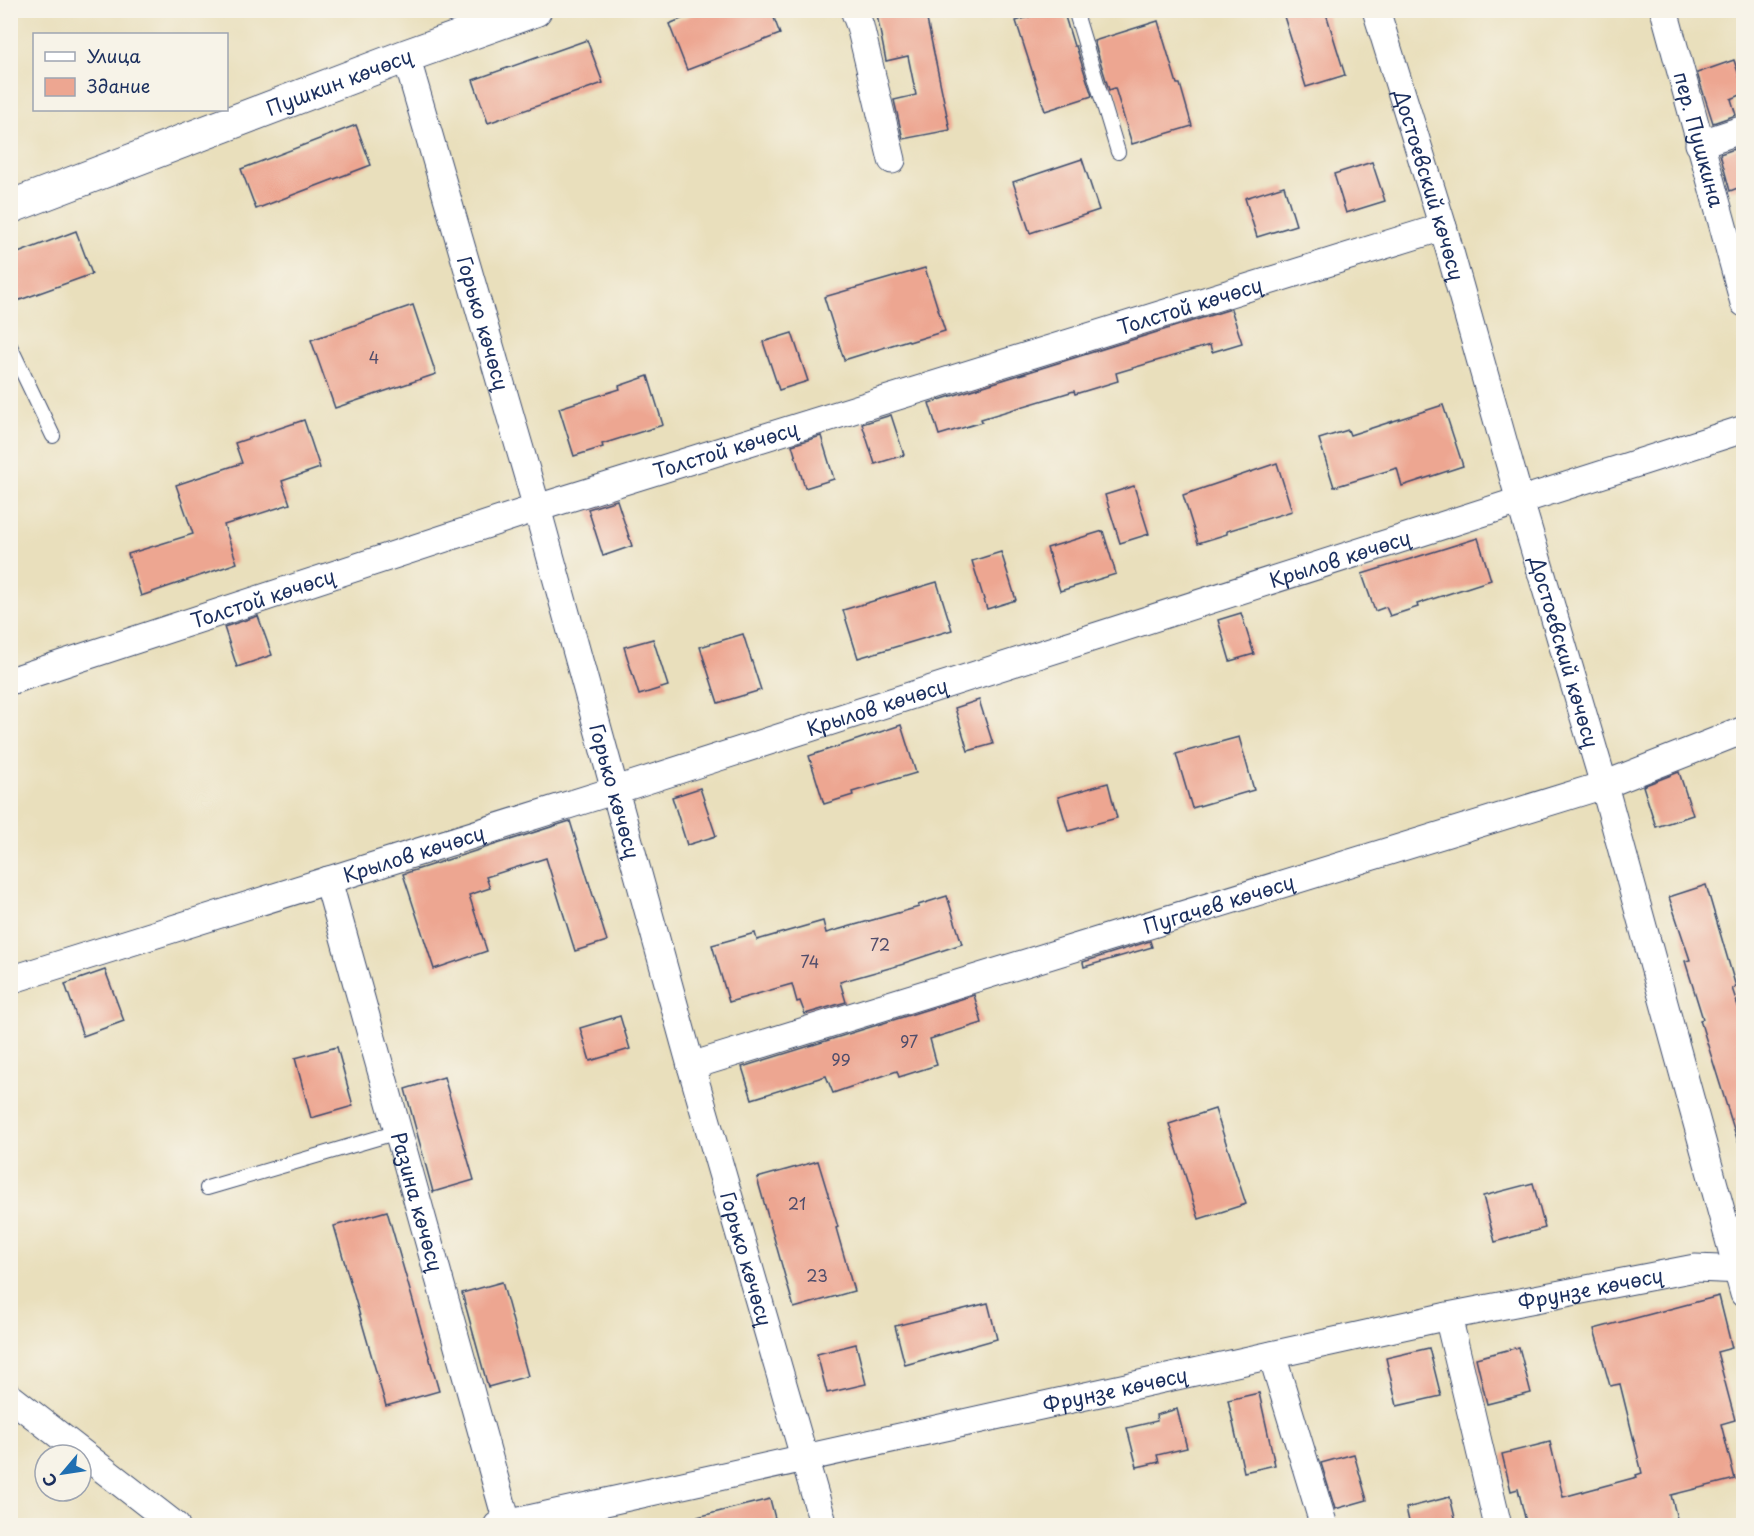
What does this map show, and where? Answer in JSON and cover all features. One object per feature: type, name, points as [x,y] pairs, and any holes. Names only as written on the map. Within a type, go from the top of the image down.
[{"type":"highway","name":"Пушкин көчөсү","points":[[10,207],[522,13]]},
{"type":"street","points":[[854,10],[860,26],[892,160]]},
{"type":"street","name":"Достоевский көчөсү","points":[[1376,10],[1443,227],[1520,501],[1604,785],[1741,1278]]},
{"type":"street","name":"пер. Пушкина","points":[[1664,10],[1743,303]]},
{"type":"street","name":"Горько көчөсү","points":[[406,56],[537,508],[691,1066],[824,1526]]},
{"type":"street","points":[[1699,144],[1743,129]]},
{"type":"street","name":"Толстой көчөсү","points":[[10,681],[537,508],[1443,227]]},
{"type":"street","name":"Крылов көчөсү","points":[[10,980],[616,790],[1743,429]]},
{"type":"street","name":"Пугачев көчөсү","points":[[691,1066],[1604,785],[1743,730]]},
{"type":"street","name":"Разина көчөсү","points":[[328,880],[504,1525]]},
{"type":"street","name":"Фрунзе көчөсү","points":[[504,1525],[1448,1316],[1695,1268],[1741,1278]]},
{"type":"street","points":[[1448,1316],[1498,1526]]},
{"type":"street","points":[[1272,1355],[1324,1526]]},
{"type":"street","points":[[10,1397],[176,1526]]},
{"type":"lane","points":[[1075,10],[1118,152]]},
{"type":"lane","points":[[10,346],[53,436]]},
{"type":"lane","points":[[207,1188],[398,1132]]},
{"type":"building","points":[[703,10],[771,10],[780,34],[687,70],[669,24]]},
{"type":"building","points":[[876,10],[925,10],[950,130],[903,139],[894,100],[916,95],[908,56],[886,61]]},
{"type":"building","points":[[1050,10],[1063,10],[1092,96],[1045,111],[1016,21]]},
{"type":"building","points":[[1282,10],[1325,10],[1345,75],[1306,87]]},
{"type":"building","points":[[1158,21],[1192,126],[1132,144],[1115,88],[1109,90],[1094,41]]},
{"type":"building","points":[[587,40],[603,83],[488,123],[473,80]]},
{"type":"building","points":[[1734,60],[1743,88],[1743,94],[1731,99],[1736,115],[1713,123],[1697,73]]},
{"type":"building","points":[[356,125],[371,165],[256,209],[241,169]]},
{"type":"building","points":[[1743,146],[1743,186],[1730,191],[1720,154]]},
{"type":"building","points":[[1082,159],[1099,210],[1030,233],[1013,182]]},
{"type":"building","points":[[1372,162],[1385,201],[1346,213],[1334,174]]},
{"type":"building","points":[[1284,186],[1296,225],[1257,237],[1245,198]]},
{"type":"building","points":[[76,231],[92,274],[17,301],[10,282],[10,256]]},
{"type":"building","points":[[925,268],[945,331],[844,360],[824,297]]},
{"type":"building","points":[[413,305],[436,374],[335,408],[311,340]]},
{"type":"building","points":[[1231,309],[1242,343],[1212,352],[1210,345],[1116,373],[1118,381],[1075,394],[1074,391],[981,419],[982,422],[939,435],[929,403]]},
{"type":"building","points":[[792,333],[808,381],[779,390],[763,342]]},
{"type":"building","points":[[648,376],[663,425],[602,444],[603,447],[574,456],[559,408],[620,389],[619,386]]},
{"type":"building","points":[[1443,405],[1463,466],[1402,486],[1397,468],[1334,487],[1319,439],[1348,430],[1350,435]]},
{"type":"building","points":[[891,415],[904,455],[875,464],[862,424]]},
{"type":"building","points":[[304,420],[320,468],[282,481],[290,504],[224,525],[237,563],[141,596],[128,554],[193,534],[176,485],[242,463],[235,443]]},
{"type":"building","points":[[821,436],[834,479],[805,488],[792,445]]},
{"type":"building","points":[[1277,463],[1292,511],[1227,531],[1227,534],[1198,543],[1183,495]]},
{"type":"building","points":[[1134,486],[1149,534],[1120,543],[1105,495]]},
{"type":"building","points":[[617,500],[632,546],[603,556],[588,509]]},
{"type":"building","points":[[1103,531],[1116,574],[1060,591],[1047,548]]},
{"type":"building","points":[[1478,538],[1491,580],[1417,604],[1418,607],[1390,616],[1386,607],[1375,611],[1362,574]]},
{"type":"building","points":[[1001,552],[1016,600],[987,609],[972,561]]},
{"type":"building","points":[[937,582],[952,630],[858,658],[843,610]]},
{"type":"building","points":[[1241,613],[1254,654],[1230,661],[1218,620]]},
{"type":"building","points":[[258,616],[272,655],[237,667],[224,627]]},
{"type":"building","points":[[743,634],[761,690],[718,703],[700,647]]},
{"type":"building","points":[[653,639],[668,686],[639,695],[624,647]]},
{"type":"building","points":[[979,700],[993,744],[968,751],[955,708]]},
{"type":"building","points":[[901,725],[916,773],[852,792],[853,795],[824,804],[809,756]]},
{"type":"building","points":[[1239,737],[1254,790],[1192,808],[1176,754]]},
{"type":"building","points":[[1679,772],[1693,815],[1656,827],[1643,786]]},
{"type":"building","points":[[1108,783],[1117,818],[1068,831],[1058,797]]},
{"type":"building","points":[[700,788],[716,836],[687,845],[672,797]]},
{"type":"building","points":[[570,821],[607,941],[575,951],[546,858],[486,877],[490,888],[469,895],[487,951],[434,969],[403,874]]},
{"type":"building","points":[[1706,885],[1736,987],[1732,988],[1743,1021],[1743,1141],[1738,1142],[1700,1020],[1703,1019],[1685,961],[1690,960],[1669,897]]},
{"type":"building","points":[[947,896],[962,944],[904,964],[840,982],[846,1002],[805,1014],[800,1001],[797,1002],[792,984],[729,1002],[712,945],[755,933],[757,940],[823,921],[826,933],[919,907],[918,905]]},
{"type":"building","points":[[1150,941],[1152,947],[1084,967],[1083,962]]},
{"type":"building","points":[[105,970],[124,1021],[83,1036],[65,984]]},
{"type":"building","points":[[974,995],[982,1023],[930,1039],[937,1065],[899,1077],[897,1071],[833,1093],[826,1076],[752,1099],[742,1067]]},
{"type":"building","points":[[620,1016],[630,1049],[590,1061],[580,1028]]},
{"type":"building","points":[[337,1047],[353,1106],[311,1118],[295,1058]]},
{"type":"building","points":[[444,1077],[474,1180],[433,1192],[405,1089]]},
{"type":"building","points":[[1215,1109],[1246,1204],[1199,1219],[1169,1124]]},
{"type":"building","points":[[818,1161],[854,1291],[794,1308],[757,1178]]},
{"type":"building","points":[[1533,1183],[1545,1228],[1495,1242],[1483,1196]]},
{"type":"building","points":[[387,1211],[439,1391],[386,1406],[334,1226]]},
{"type":"building","points":[[502,1282],[528,1376],[488,1387],[462,1293]]},
{"type":"building","points":[[1719,1296],[1732,1348],[1717,1352],[1735,1420],[1721,1424],[1735,1479],[1671,1495],[1679,1526],[1527,1526],[1518,1489],[1511,1491],[1502,1454],[1550,1442],[1563,1497],[1637,1477],[1636,1475],[1642,1473],[1620,1384],[1610,1386],[1594,1329]]},
{"type":"building","points":[[988,1303],[997,1339],[905,1365],[895,1326]]},
{"type":"building","points":[[856,1344],[866,1384],[827,1393],[817,1354]]},
{"type":"building","points":[[1519,1347],[1531,1393],[1487,1404],[1476,1358]]},
{"type":"building","points":[[1429,1348],[1441,1396],[1397,1406],[1386,1358]]},
{"type":"building","points":[[1259,1393],[1275,1465],[1244,1472],[1228,1400]]},
{"type":"building","points":[[1177,1409],[1187,1448],[1157,1455],[1159,1462],[1137,1467],[1127,1428],[1157,1421],[1156,1415]]},
{"type":"building","points":[[1354,1454],[1367,1500],[1335,1509],[1321,1463]]},
{"type":"building","points":[[1450,1497],[1457,1526],[1410,1526],[1406,1508]]},
{"type":"building","points":[[770,1499],[777,1526],[694,1526],[693,1518]]}]
